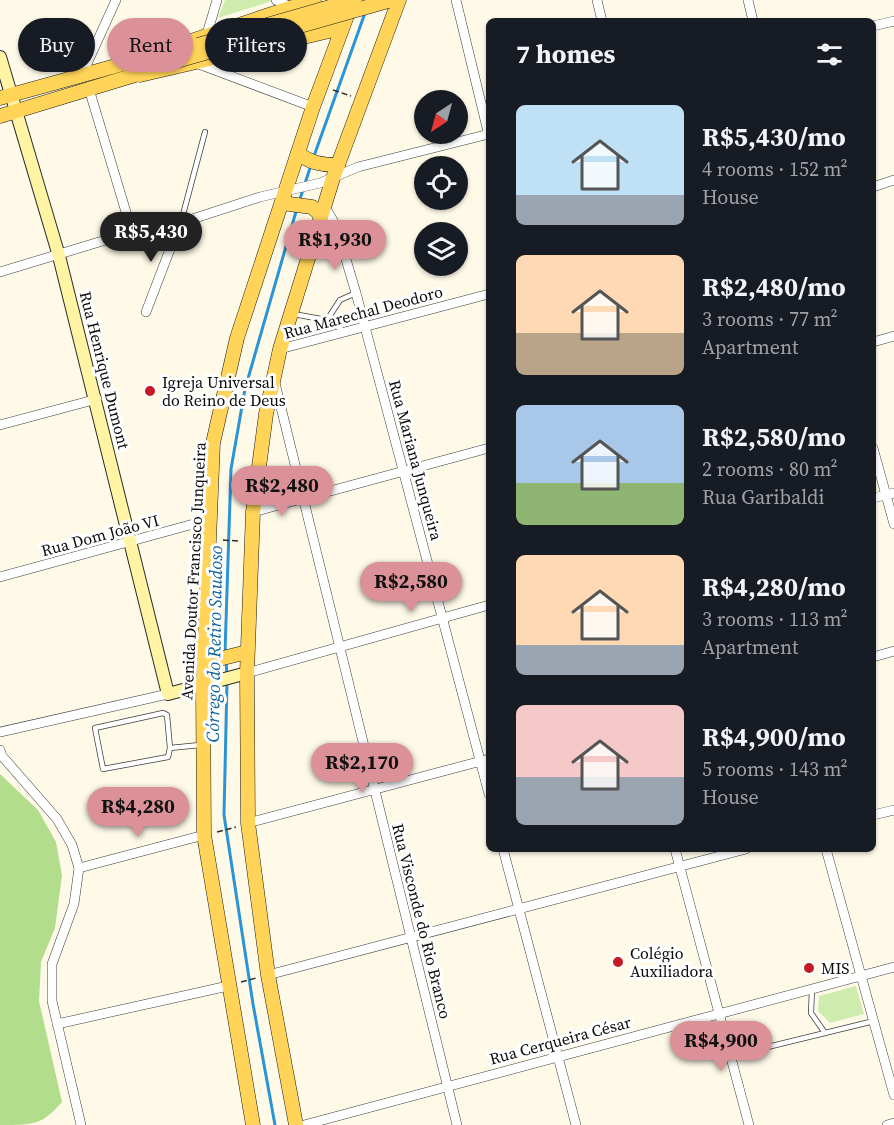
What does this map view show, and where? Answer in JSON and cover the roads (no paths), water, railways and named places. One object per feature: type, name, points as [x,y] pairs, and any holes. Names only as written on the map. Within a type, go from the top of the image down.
[{"type":"main road","points":[[257,18],[314,0]]},
{"type":"main road","points":[[193,50],[353,0]]},
{"type":"main road","name":"Avenida Doutor Francisco Junqueira","points":[[253,1125],[228,986],[210,833],[203,745],[208,684],[208,520],[213,443],[237,338],[290,196],[313,107],[353,0]]},
{"type":"main road","points":[[193,52],[386,7],[399,0]]},
{"type":"main road","points":[[296,1125],[263,977],[242,825],[241,654],[253,512],[273,375],[331,165],[386,7]]},
{"type":"main road","points":[[0,116],[140,75],[342,28]]},
{"type":"main road","points":[[6,96],[107,69]]},
{"type":"main road","points":[[140,75],[145,72]]},
{"type":"main road","points":[[302,156],[331,165]]},
{"type":"main road","points":[[290,196],[319,209]]},
{"type":"main road","points":[[208,662],[241,654]]},
{"type":"street","points":[[81,77],[116,0]]},
{"type":"street","points":[[212,18],[217,0]]},
{"type":"street","points":[[276,0],[292,7],[311,35]]},
{"type":"street","points":[[456,0],[486,123]]},
{"type":"street","points":[[597,0],[601,18]]},
{"type":"street","points":[[748,0],[752,18]]},
{"type":"street","points":[[876,26],[894,21]]},
{"type":"street","name":"Rua Henrique Dumont","points":[[0,57],[6,96],[17,111],[97,399],[129,543],[168,694]]},
{"type":"street","points":[[196,63],[313,107]]},
{"type":"street","points":[[89,89],[132,232]]},
{"type":"street","points":[[0,272],[132,232],[180,223],[290,196],[358,167],[486,136]]},
{"type":"street","points":[[876,186],[894,180]]},
{"type":"street","name":"Rua Mariana Junqueira","points":[[319,209],[336,226],[443,619],[485,760]]},
{"type":"street","points":[[146,312],[180,223]]},
{"type":"street","name":"Rua Marechal Deodoro","points":[[280,349],[486,295]]},
{"type":"street","points":[[876,341],[894,336]]},
{"type":"street","name":"Rua Visconde do Rio Branco","points":[[273,375],[457,1125]]},
{"type":"street","points":[[0,425],[97,399]]},
{"type":"street","points":[[253,512],[486,449]]},
{"type":"street","points":[[876,456],[890,494],[894,524]]},
{"type":"street","name":"Rua Dom João VI","points":[[0,577],[208,520]]},
{"type":"street","points":[[0,732],[208,684],[340,645],[486,606]]},
{"type":"street","points":[[876,656],[894,651]]},
{"type":"street","points":[[0,750],[2,756],[57,819],[72,845],[79,868],[74,904],[52,964],[52,1001],[81,1125]]},
{"type":"street","points":[[242,825],[485,760]]},
{"type":"street","points":[[876,814],[894,810]]},
{"type":"street","points":[[79,868],[210,833]]},
{"type":"street","points":[[504,852],[576,1125]]},
{"type":"street","points":[[676,852],[749,1125]]},
{"type":"street","points":[[263,977],[735,852]]},
{"type":"street","points":[[827,852],[894,1095]]},
{"type":"street","name":"Rua Cerqueira César","points":[[304,1125],[894,967]]},
{"type":"street","points":[[57,1024],[228,986]]},
{"type":"street","points":[[887,1125],[894,1123]]},
{"type":"lane","points":[[180,223],[205,132]]},
{"type":"lane","points":[[327,320],[340,300],[356,293]]},
{"type":"lane","points":[[291,313],[327,320],[346,333]]},
{"type":"lane","points":[[163,712],[166,716],[170,748],[170,755],[166,758],[106,770],[102,767],[94,730],[98,726],[163,712]]},
{"type":"lane","points":[[170,748],[203,745]]},
{"type":"lane","points":[[812,989],[812,1013],[825,1033]]},
{"type":"lane","points":[[730,1056],[873,1021]]},
{"type":"waterway","name":"Córrego do Retiro Saudoso","points":[[314,156],[365,13]]},
{"type":"waterway","name":"Córrego do Retiro Saudoso","points":[[299,202],[311,165]]},
{"type":"waterway","name":"Córrego do Retiro Saudoso","points":[[225,652],[231,469],[245,389],[297,208]]},
{"type":"waterway","name":"Córrego do Retiro Saudoso","points":[[226,661],[227,676]]},
{"type":"waterway","name":"Córrego do Retiro Saudoso","points":[[227,682],[224,815],[253,1004],[275,1125]]},
{"type":"place","name":"Igreja Universal do Reino de Deus","points":[[150,391]]},
{"type":"place","name":"Colégio Auxiliadora","points":[[618,962]]},
{"type":"place","name":"MIS","points":[[809,968]]}]
